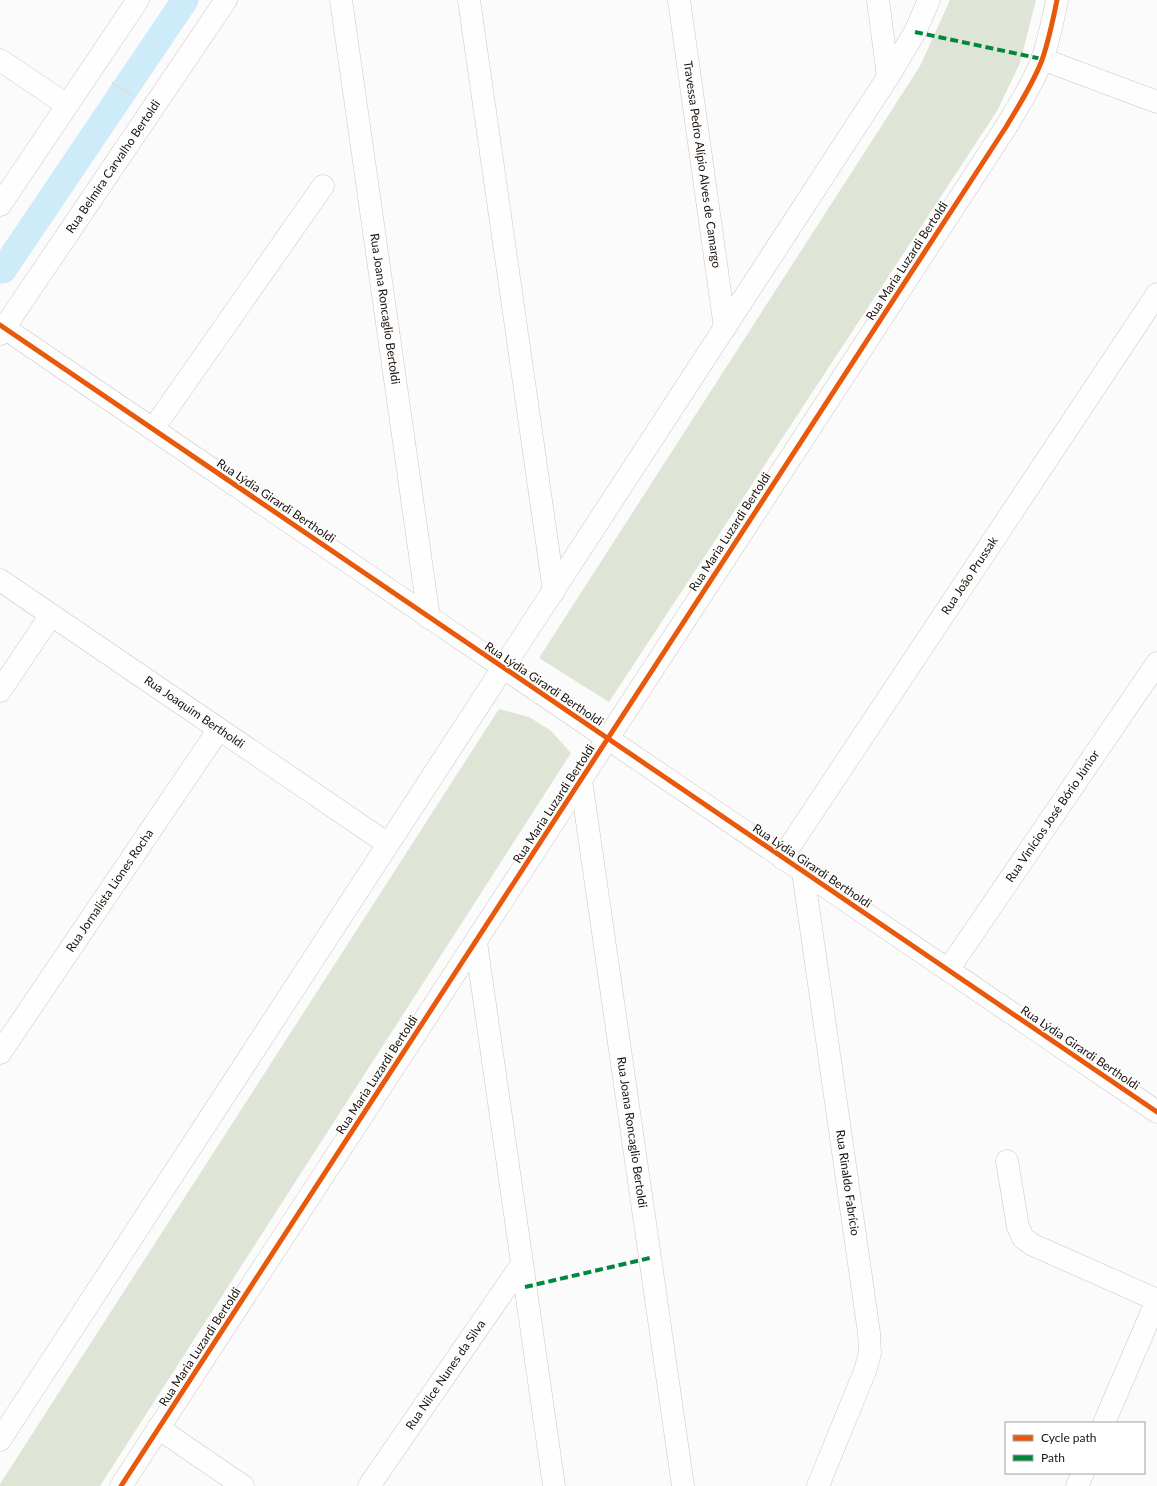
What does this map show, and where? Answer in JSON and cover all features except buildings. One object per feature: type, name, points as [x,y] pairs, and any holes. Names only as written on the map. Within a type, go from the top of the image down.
[{"type":"street","points":[[0,204],[138,0]]},
{"type":"street","name":"Rua Belmira Carvalho Bertoldi","points":[[1,329],[153,109],[226,0]]},
{"type":"street","name":"Rua Joana Roncaglio Bertoldi","points":[[341,0],[429,618]]},
{"type":"street","points":[[469,0],[554,591]]},
{"type":"street","name":"Travessa Pedro Alípio Alves de Camargo","points":[[679,0],[725,328]]},
{"type":"street","points":[[878,0],[888,77]]},
{"type":"street","points":[[0,1440],[888,77],[915,32],[929,0]]},
{"type":"street","name":"Rua Maria Luzardi Bertoldi","points":[[121,1486],[1006,128],[1028,90],[1042,59],[1057,0]]},
{"type":"street","points":[[1042,59],[1157,102]]},
{"type":"street","points":[[0,60],[67,106]]},
{"type":"street","points":[[153,429],[323,186]]},
{"type":"street","name":"Rua João Prussak","points":[[782,858],[1157,294]]},
{"type":"street","name":"Rua Lýdia Girardi Bertholdi","points":[[1,329],[153,429],[1157,1112]]},
{"type":"street","name":"Rua Joaquim Bertholdi","points":[[0,580],[388,844]]},
{"type":"street","points":[[0,691],[51,615]]},
{"type":"street","name":"Rua Vinícios José Bório Júnior","points":[[948,970],[1157,663]]},
{"type":"street","name":"Rua Jornalista Liones Rocha","points":[[0,1053],[219,729]]},
{"type":"street","name":"Rua Joana Roncaglio Bertoldi","points":[[581,780],[683,1486]]},
{"type":"street","name":"Rua Rinaldo Fabrício","points":[[803,872],[869,1333],[870,1352],[865,1371],[818,1486]]},
{"type":"street","points":[[476,942],[554,1486]]},
{"type":"street","points":[[1007,1162],[1018,1227],[1023,1238],[1033,1245],[1157,1300],[1104,1422]]},
{"type":"street","name":"Rua Nilce Nunes da Silva","points":[[369,1486],[522,1264]]},
{"type":"street","points":[[158,1428],[243,1486]]},
{"type":"street","points":[[1078,1486],[1083,1474]]},
{"type":"path","points":[[91,70],[153,109]]},
{"type":"green space","points":[[950,0],[1036,0],[1020,63],[997,111],[609,702],[539,658],[920,66]]},
{"type":"green space","points":[[499,709],[529,717],[550,730],[571,753],[100,1486],[0,1486],[0,1484]]},
{"type":"waterway","points":[[3,270],[185,0]]},
{"type":"marked path","points":[[915,32],[1042,59]]},
{"type":"marked path","points":[[525,1287],[650,1258]]},
{"type":"cycle path","points":[[121,1486],[1006,127],[1030,86],[1042,60],[1049,38],[1057,0]]},
{"type":"cycle path","points":[[0,325],[1157,1112]]}]
